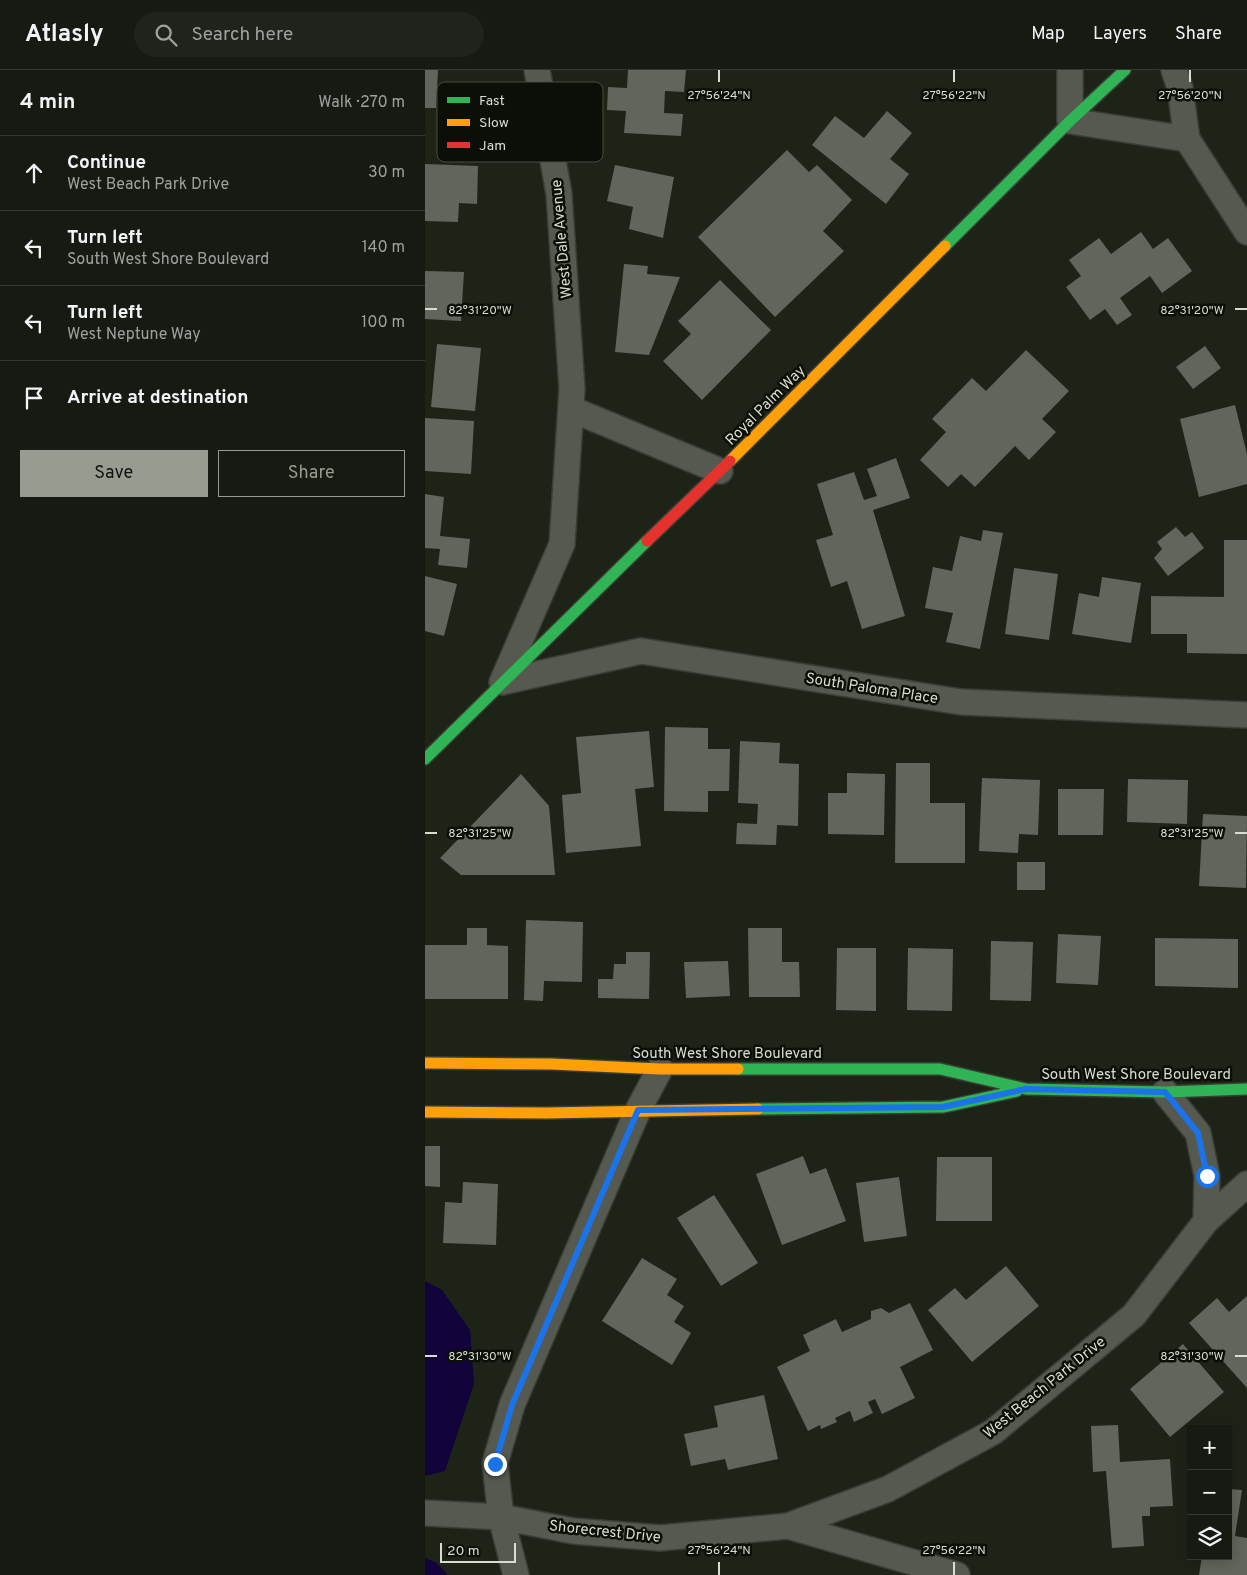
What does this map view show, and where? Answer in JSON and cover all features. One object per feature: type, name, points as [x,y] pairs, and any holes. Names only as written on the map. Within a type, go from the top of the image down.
[{"type":"street","points":[[1070,70],[1070,121],[1187,139]]},
{"type":"street","name":"Royal Palm Way","points":[[425,759],[720,471],[1070,121],[1125,70]]},
{"type":"street","points":[[1174,70],[1180,88],[1187,139],[1247,232]]},
{"type":"street","name":"West Dale Avenue","points":[[502,682],[562,544],[572,389],[559,194],[553,162]]},
{"type":"street","points":[[571,409],[720,471]]},
{"type":"street","name":"South Paloma Place","points":[[502,682],[641,651],[961,702],[1247,715]]},
{"type":"street","name":"South West Shore Boulevard","points":[[425,1063],[551,1064],[661,1069],[940,1069],[1026,1089],[1165,1092],[1247,1089]]},
{"type":"street","points":[[516,1575],[501,1517],[495,1464],[512,1405],[638,1110],[661,1069]]},
{"type":"street","name":"South West Shore Boulevard","points":[[425,1112],[547,1113],[638,1110],[943,1107],[1026,1089]]},
{"type":"street","points":[[1165,1092],[1198,1133],[1207,1176],[1206,1221]]},
{"type":"street","name":"West Beach Park Drive","points":[[788,1526],[888,1489],[993,1432],[1134,1315],[1206,1221],[1247,1184]]},
{"type":"street","name":"Shorecrest Drive","points":[[433,1514],[501,1517],[573,1531],[660,1538],[788,1526],[957,1575]]},
{"type":"shaded area","points":[[425,1281],[442,1290],[470,1330],[474,1384],[445,1471],[425,1476]]},
{"type":"shaded area","points":[[425,1558],[437,1563],[448,1575],[425,1575]]},
{"type":"building","points":[[425,70],[438,70],[436,108],[425,108]]},
{"type":"building","points":[[628,70],[686,70],[684,92],[665,91],[664,113],[683,114],[681,136],[624,133],[626,111],[607,110],[608,87],[627,88]]},
{"type":"building","points":[[887,111],[912,133],[890,159],[909,174],[886,204],[812,145],[835,116],[864,138]]},
{"type":"building","points":[[787,150],[809,172],[817,165],[852,200],[823,231],[844,251],[775,317],[698,237]]},
{"type":"building","points":[[425,164],[478,166],[477,204],[459,203],[458,222],[425,221]]},
{"type":"building","points":[[615,165],[674,177],[663,238],[629,229],[633,207],[607,201]]},
{"type":"building","points":[[1141,232],[1153,249],[1168,238],[1192,271],[1162,293],[1150,276],[1120,298],[1132,315],[1117,325],[1105,309],[1090,320],[1066,287],[1081,276],[1069,260],[1099,238],[1111,254]]},
{"type":"building","points":[[624,264],[648,266],[647,274],[680,277],[649,355],[615,352]]},
{"type":"building","points":[[425,271],[464,272],[461,321],[425,319]]},
{"type":"building","points":[[720,280],[771,330],[702,400],[663,361],[691,334],[678,321]]},
{"type":"building","points":[[437,344],[481,348],[475,411],[431,407]]},
{"type":"building","points":[[1205,346],[1221,368],[1193,389],[1176,367]]},
{"type":"building","points":[[1026,350],[1069,391],[1042,419],[1056,432],[1029,460],[1015,446],[975,487],[961,474],[948,487],[920,460],[946,432],[932,419],[972,378],[986,391]]},
{"type":"building","points":[[1235,405],[1247,454],[1247,484],[1199,497],[1180,419]]},
{"type":"building","points":[[425,418],[474,421],[471,474],[425,471]]},
{"type":"building","points":[[896,458],[910,498],[873,510],[905,616],[862,629],[847,581],[831,587],[816,540],[833,535],[817,484],[854,472],[864,500],[877,496],[867,469]]},
{"type":"building","points":[[425,494],[444,497],[440,536],[470,539],[467,568],[438,565],[440,549],[425,548]]},
{"type":"building","points":[[1176,527],[1185,537],[1192,532],[1204,548],[1168,576],[1154,558],[1162,549],[1157,542]]},
{"type":"building","points":[[983,530],[1003,533],[980,649],[946,642],[953,613],[925,608],[933,567],[952,571],[960,536],[981,541]]},
{"type":"building","points":[[1224,540],[1247,540],[1247,654],[1187,653],[1187,634],[1151,634],[1151,596],[1224,597]]},
{"type":"building","points":[[1014,568],[1058,574],[1049,640],[1005,634]]},
{"type":"building","points":[[425,576],[457,584],[444,636],[425,631]]},
{"type":"building","points":[[1102,577],[1141,583],[1131,643],[1072,634],[1079,593],[1099,597]]},
{"type":"building","points":[[665,727],[708,728],[708,749],[730,749],[729,791],[708,791],[708,812],[664,811]]},
{"type":"building","points":[[649,731],[654,787],[635,789],[641,846],[566,853],[562,795],[581,793],[576,737]]},
{"type":"building","points":[[740,741],[780,743],[779,763],[799,764],[798,826],[777,825],[776,845],[736,844],[737,823],[757,824],[758,804],[738,803]]},
{"type":"building","points":[[896,763],[930,763],[930,803],[965,803],[965,863],[895,863]]},
{"type":"building","points":[[847,773],[885,774],[884,835],[828,834],[828,793],[847,793]]},
{"type":"building","points":[[521,774],[549,806],[555,875],[461,875],[440,858]]},
{"type":"building","points":[[982,778],[1040,780],[1038,835],[1019,834],[1018,853],[979,851]]},
{"type":"building","points":[[1128,779],[1188,780],[1187,824],[1127,822]]},
{"type":"building","points":[[1058,789],[1104,789],[1103,835],[1058,835]]},
{"type":"building","points":[[1203,814],[1247,816],[1246,888],[1199,886]]},
{"type":"building","points":[[1017,862],[1045,862],[1045,890],[1017,890]]},
{"type":"building","points":[[526,920],[583,922],[582,982],[544,981],[543,1001],[524,1000]]},
{"type":"building","points":[[467,928],[487,928],[487,945],[508,946],[508,999],[425,999],[425,945],[467,945]]},
{"type":"building","points":[[748,928],[782,928],[782,962],[799,962],[800,997],[749,997]]},
{"type":"building","points":[[1058,934],[1101,936],[1098,985],[1056,983]]},
{"type":"building","points":[[1155,938],[1238,939],[1238,988],[1155,986]]},
{"type":"building","points":[[991,941],[1033,942],[1031,1001],[990,1000]]},
{"type":"building","points":[[837,948],[876,948],[876,1011],[836,1010]]},
{"type":"building","points":[[908,948],[953,949],[952,1011],[907,1010]]},
{"type":"building","points":[[626,952],[650,952],[649,999],[598,998],[598,979],[613,979],[614,964],[626,964]]},
{"type":"building","points":[[728,961],[730,996],[686,998],[684,962]]},
{"type":"building","points":[[425,1146],[440,1146],[440,1187],[425,1186]]},
{"type":"building","points":[[803,1156],[810,1174],[826,1168],[846,1221],[782,1245],[756,1174]]},
{"type":"building","points":[[937,1157],[992,1157],[992,1221],[936,1221]]},
{"type":"building","points":[[899,1177],[907,1236],[864,1242],[856,1183]]},
{"type":"building","points":[[463,1182],[498,1184],[496,1245],[443,1243],[445,1202],[462,1203]]},
{"type":"building","points":[[714,1195],[758,1263],[721,1286],[677,1218]]},
{"type":"building","points":[[642,1258],[677,1279],[667,1295],[684,1306],[674,1322],[691,1333],[672,1365],[602,1321]]},
{"type":"building","points":[[1006,1266],[1039,1306],[972,1362],[928,1310],[955,1288],[966,1300]]},
{"type":"building","points":[[1247,1296],[1247,1388],[1189,1323],[1217,1298],[1229,1312]]},
{"type":"building","points":[[910,1303],[933,1350],[900,1367],[915,1398],[882,1414],[875,1399],[868,1402],[873,1413],[854,1422],[850,1411],[835,1418],[837,1422],[821,1429],[820,1425],[808,1431],[777,1367],[810,1351],[803,1335],[836,1319],[842,1332],[871,1319],[871,1311],[881,1308],[889,1313]]},
{"type":"building","points":[[1183,1344],[1224,1392],[1170,1437],[1130,1389]]},
{"type":"building","points":[[764,1395],[778,1459],[728,1470],[725,1459],[691,1466],[684,1434],[718,1427],[714,1406]]},
{"type":"building","points":[[1118,1425],[1120,1462],[1170,1459],[1173,1506],[1150,1507],[1150,1516],[1142,1516],[1144,1546],[1112,1548],[1106,1471],[1093,1472],[1091,1426]]},
{"type":"building","points":[[1232,1489],[1242,1490],[1235,1536],[1247,1538],[1247,1575],[1199,1575],[1201,1560],[1232,1560]]},
{"type":"traffic: fast","points":[[945,246],[1070,121],[1125,70]]},
{"type":"traffic: fast","points":[[425,759],[647,541]]},
{"type":"traffic: fast","points":[[738,1069],[940,1069],[1026,1089],[1165,1092],[1247,1089]]},
{"type":"traffic: fast","points":[[758,1109],[943,1107],[1017,1091]]},
{"type":"traffic: slow","points":[[730,461],[945,246]]},
{"type":"traffic: slow","points":[[425,1063],[738,1069]]},
{"type":"traffic: slow","points":[[425,1112],[547,1113],[758,1109]]},
{"type":"traffic: jam","points":[[647,541],[730,461]]},
{"type":"route","points":[[495,1464],[512,1405],[638,1110],[943,1107],[1026,1089],[1165,1092],[1198,1133],[1207,1176]]}]
